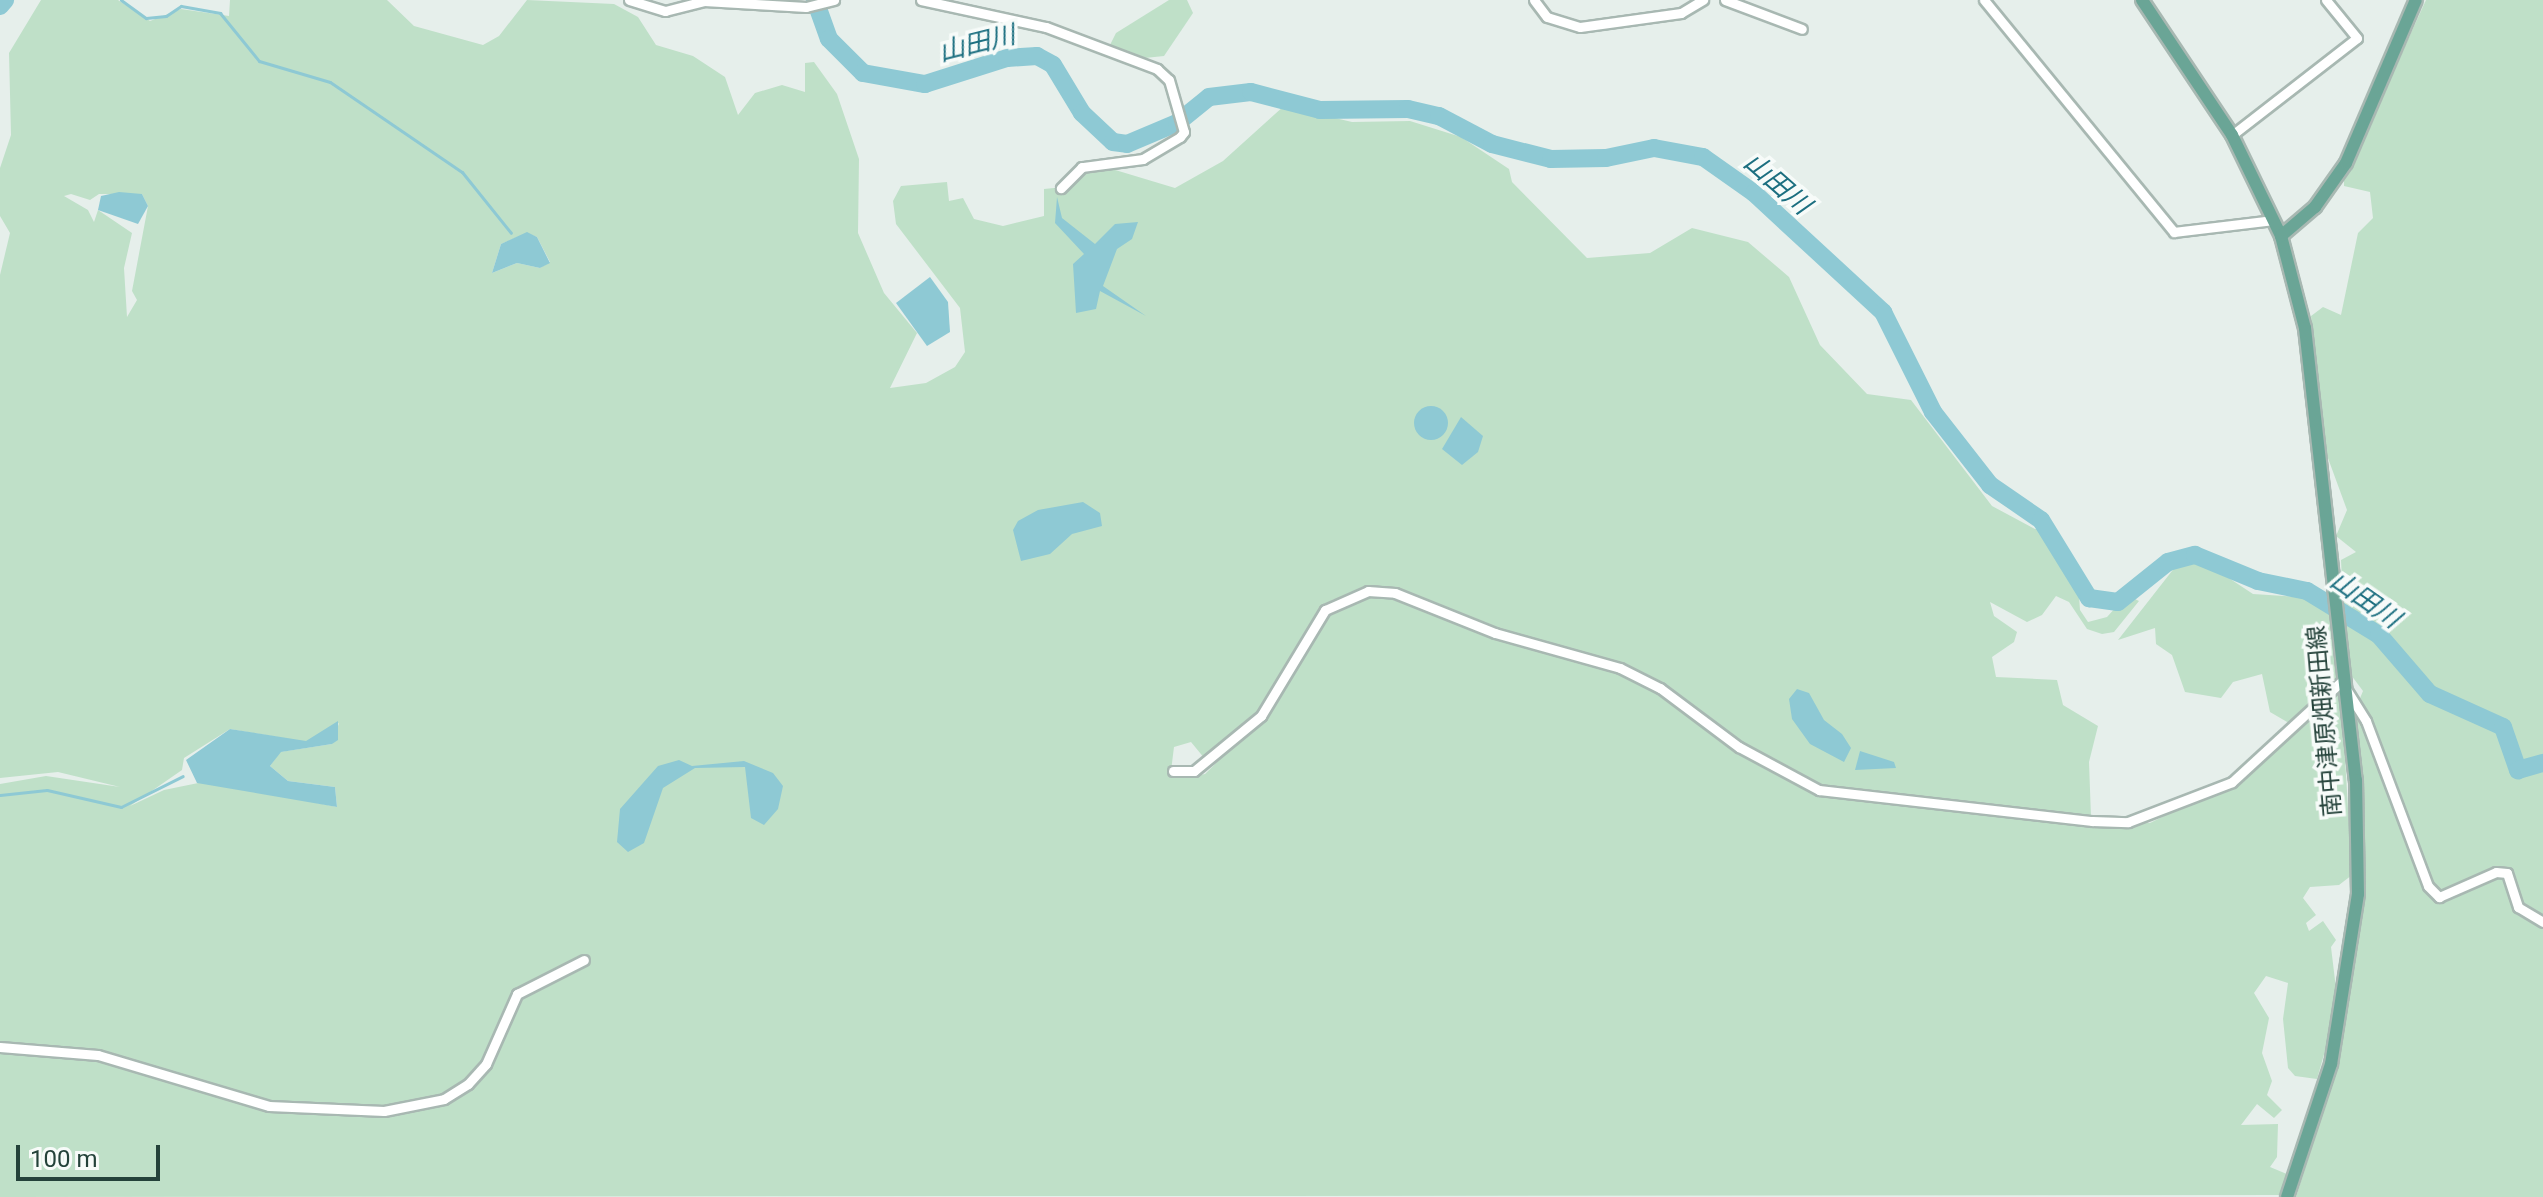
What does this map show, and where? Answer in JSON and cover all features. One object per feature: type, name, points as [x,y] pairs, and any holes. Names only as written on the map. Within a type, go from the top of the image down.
[{"type":"main road","name":"南中津原畑新田線","points":[[2142,0],[2232,135],[2281,236],[2305,328],[2356,780],[2358,894],[2349,968],[2331,1064],[2287,1197]]},
{"type":"main road","points":[[2281,236],[2315,207],[2346,163],[2416,0]]},
{"type":"street","points":[[629,0],[665,11],[704,1],[806,7],[832,1]]},
{"type":"street","points":[[921,0],[1046,27],[1157,69],[1169,80],[1184,130],[1143,159],[1082,167],[1061,188]]},
{"type":"street","points":[[1534,0],[1547,17],[1580,27],[1681,13],[1703,0]]},
{"type":"street","points":[[1725,0],[1802,29]]},
{"type":"street","points":[[1984,0],[2174,232],[2273,220]]},
{"type":"street","points":[[2232,135],[2357,38],[2326,0]]},
{"type":"street","points":[[1173,771],[1194,771],[1261,716],[1325,610],[1368,591],[1395,593],[1495,633],[1628,671],[1739,747],[1819,790],[2092,821],[2128,822],[2232,782],[2345,683],[2366,721],[2428,886],[2439,897],[2496,872],[2507,873],[2518,907],[2543,922]]},
{"type":"street","points":[[0,1047],[98,1055],[269,1106],[384,1111],[444,1099],[468,1084],[486,1064],[511,1003],[526,987],[584,960]]},
{"type":"green space","points":[[41,0],[118,0],[150,21],[181,9],[229,16],[230,0],[387,0],[414,26],[483,45],[499,36],[527,0],[614,4],[638,17],[656,45],[693,56],[725,77],[738,115],[755,93],[782,85],[805,92],[805,63],[814,62],[837,94],[859,159],[858,233],[884,293],[917,333],[890,388],[926,383],[955,367],[965,352],[960,308],[896,224],[893,201],[901,186],[947,182],[949,201],[963,198],[974,219],[1003,226],[1044,216],[1044,189],[1064,187],[1081,169],[1102,166],[1175,188],[1223,161],[1284,106],[1352,122],[1410,121],[1461,137],[1509,169],[1512,182],[1587,258],[1650,253],[1692,228],[1748,242],[1789,277],[1820,345],[1867,394],[1911,400],[1992,506],[2035,529],[2053,528],[2077,569],[2080,610],[2088,622],[2107,617],[2127,595],[2139,601],[2114,632],[2102,634],[2087,629],[2069,602],[2056,596],[2042,615],[2027,622],[1990,602],[1994,616],[2017,632],[2014,642],[1992,657],[1996,677],[2057,680],[2063,705],[2098,726],[2089,762],[2091,817],[1914,801],[1918,806],[2066,824],[2150,823],[2250,773],[2326,696],[2341,691],[2352,875],[2339,885],[2310,887],[2303,898],[2316,915],[2306,923],[2309,931],[2323,921],[2336,940],[2331,947],[2338,1005],[2317,1079],[2295,1076],[2288,1068],[2283,1019],[2288,983],[2266,976],[2254,993],[2269,1018],[2262,1053],[2272,1081],[2267,1095],[2282,1110],[2274,1118],[2257,1104],[2241,1125],[2278,1124],[2277,1157],[2270,1167],[2289,1175],[2281,1195],[0,1197],[0,784],[46,776],[120,787],[58,772],[0,778],[0,275],[10,233],[0,216],[0,168],[11,135],[9,53]],"holes":[[[71,194],[90,200],[99,194],[142,194],[148,206],[132,291],[137,300],[127,317],[124,268],[132,233],[98,210],[94,222],[88,210],[64,196]],[[527,233],[537,237],[550,262],[540,268],[517,263],[492,273],[501,244]],[[1374,588],[1637,672],[1781,770],[1841,796],[1791,781],[1635,677],[1381,596],[1342,601],[1325,614],[1264,716],[1205,774],[1186,778],[1171,771],[1174,747],[1191,742],[1205,759],[1259,715],[1312,623],[1332,600]],[[339,723],[332,744],[280,752],[270,766],[288,781],[335,787],[337,807],[208,781],[164,790],[130,806],[182,770],[184,758],[230,729],[306,742]]]},
{"type":"green space","points":[[1169,0],[1187,0],[1193,13],[1164,56],[1135,59],[1109,47],[1116,33]]},
{"type":"green space","points":[[2426,0],[2543,0],[2543,1197],[2296,1197],[2338,1065],[2366,894],[2356,708],[2363,691],[2351,675],[2341,560],[2356,552],[2336,536],[2347,510],[2325,450],[2311,316],[2323,307],[2341,315],[2358,233],[2373,218],[2370,192],[2344,186],[2344,180]]},
{"type":"green space","points":[[2179,562],[2206,563],[2253,594],[2313,598],[2331,607],[2340,678],[2289,723],[2270,712],[2262,674],[2233,682],[2221,698],[2185,692],[2172,655],[2156,644],[2155,628],[2118,640]]},
{"type":"water","points":[[119,192],[142,194],[148,206],[138,224],[98,210],[101,196]]},
{"type":"water","points":[[1057,197],[1062,218],[1095,244],[1115,224],[1138,222],[1132,239],[1117,249],[1103,286],[1146,316],[1100,291],[1096,309],[1076,313],[1073,264],[1084,254],[1055,223]]},
{"type":"water","points":[[527,232],[537,237],[550,263],[540,268],[517,263],[492,273],[501,244]]},
{"type":"water","points":[[930,277],[948,302],[950,332],[927,346],[896,303]]},
{"type":"water","points":[[1431,406],[1443,411],[1448,423],[1443,435],[1431,440],[1419,435],[1414,423],[1419,411]]},
{"type":"water","points":[[1461,417],[1483,436],[1478,452],[1462,465],[1442,449]]},
{"type":"water","points":[[1083,502],[1100,513],[1102,526],[1072,534],[1050,554],[1021,561],[1013,530],[1018,521],[1038,510]]},
{"type":"water","points":[[1797,689],[1809,693],[1824,720],[1842,734],[1851,748],[1844,762],[1810,744],[1792,719],[1789,699]]},
{"type":"water","points":[[338,721],[338,740],[332,744],[281,752],[270,766],[288,781],[335,787],[337,807],[197,783],[186,760],[230,729],[306,741]]},
{"type":"water","points":[[1860,751],[1894,762],[1896,768],[1855,770]]},
{"type":"water","points":[[679,760],[692,766],[744,761],[773,773],[783,786],[778,809],[764,825],[751,818],[745,767],[695,768],[663,788],[644,843],[628,852],[617,842],[620,809],[658,766]]},
{"type":"waterway","name":"山田川","points":[[0,6],[5,0]]},
{"type":"waterway","points":[[121,0],[146,18],[166,16],[181,6],[220,13],[259,61],[330,82],[462,172],[511,233]]},
{"type":"waterway","name":"山田川","points":[[815,0],[829,39],[863,73],[925,84],[1007,58],[1037,56],[1053,65],[1082,113],[1113,142],[1127,144],[1177,123],[1209,97],[1251,92],[1320,110],[1408,109],[1439,116],[1492,144],[1551,159],[1606,158],[1654,148],[1703,157],[1754,193],[1883,312],[1933,412],[1990,485],[2041,520],[2089,598],[2118,602],[2168,562],[2195,555],[2258,581],[2307,591],[2379,635],[2430,694],[2503,727],[2518,770],[2543,763]]},
{"type":"waterway","points":[[0,795],[47,790],[121,807],[183,776]]}]
